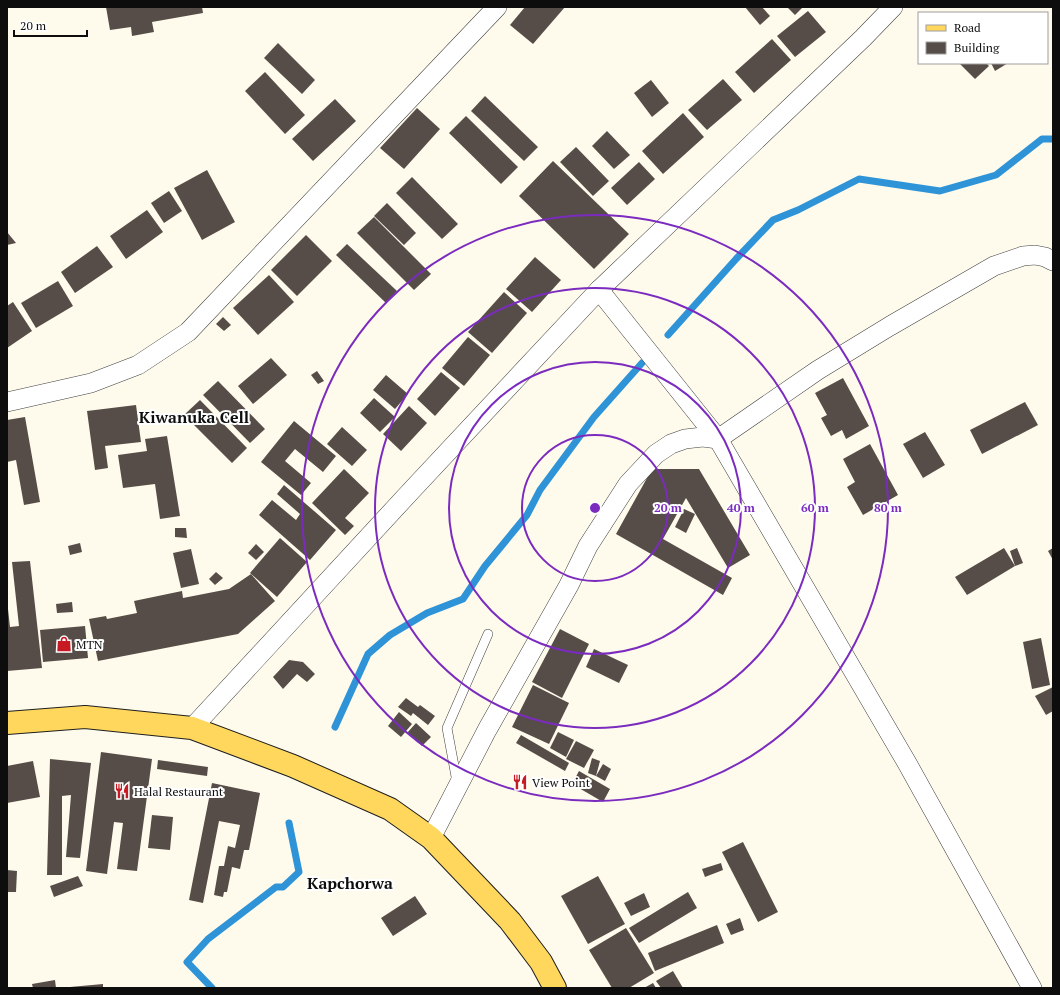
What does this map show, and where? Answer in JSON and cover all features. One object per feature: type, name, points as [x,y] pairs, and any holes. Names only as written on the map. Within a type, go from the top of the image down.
[{"type":"main road","points":[[7,723],[85,717],[192,728],[293,766],[390,809],[431,838],[510,921],[541,962],[555,988]]},
{"type":"street","points":[[7,402],[91,383],[138,365],[188,332],[497,7]]},
{"type":"street","points":[[192,728],[599,290],[863,38],[893,7]]},
{"type":"street","points":[[431,838],[457,785],[569,585],[588,546],[628,484],[656,454],[671,444],[691,438],[703,437],[718,439],[818,370],[890,326],[994,266],[1023,256],[1035,255],[1045,257],[1053,261]]},
{"type":"street","points":[[599,290],[718,439],[907,763],[1032,988]]},
{"type":"lane","points":[[457,785],[447,728],[488,634]]},
{"type":"building","points":[[106,7],[202,7],[203,13],[152,22],[154,32],[132,36],[131,27],[110,30]]},
{"type":"building","points":[[525,7],[565,7],[533,44],[510,25]]},
{"type":"building","points":[[745,7],[762,7],[770,16],[760,25]]},
{"type":"building","points":[[787,7],[803,7],[795,15]]},
{"type":"building","points":[[808,11],[826,32],[795,57],[777,36]]},
{"type":"building","points":[[772,39],[791,60],[754,93],[735,72]]},
{"type":"building","points":[[278,43],[315,80],[302,94],[264,58]]},
{"type":"building","points":[[960,64],[987,64],[989,66],[975,79]]},
{"type":"building","points":[[992,64],[1006,64],[995,71]]},
{"type":"building","points":[[265,72],[305,115],[285,134],[245,91]]},
{"type":"building","points":[[723,79],[742,100],[707,130],[688,110]]},
{"type":"building","points":[[651,80],[669,103],[652,117],[634,93]]},
{"type":"building","points":[[485,96],[538,147],[524,161],[471,111]]},
{"type":"building","points":[[335,99],[356,121],[313,161],[292,139]]},
{"type":"building","points":[[417,108],[440,129],[404,169],[380,148]]},
{"type":"building","points":[[683,113],[704,137],[663,174],[642,151]]},
{"type":"building","points":[[466,116],[518,167],[501,184],[449,133]]},
{"type":"building","points":[[607,131],[630,155],[614,169],[592,146]]},
{"type":"building","points":[[576,147],[609,181],[593,196],[560,162]]},
{"type":"building","points":[[553,161],[629,234],[594,269],[519,196]]},
{"type":"building","points":[[639,162],[655,179],[627,205],[611,188]]},
{"type":"building","points":[[207,170],[235,222],[202,240],[174,188]]},
{"type":"building","points":[[412,177],[458,224],[442,239],[396,193]]},
{"type":"building","points":[[169,191],[182,211],[164,223],[151,203]]},
{"type":"building","points":[[387,203],[416,233],[404,245],[374,216]]},
{"type":"building","points":[[147,210],[163,232],[126,259],[110,236]]},
{"type":"building","points":[[374,217],[431,274],[414,290],[357,233]]},
{"type":"building","points":[[7,232],[16,243],[7,245]]},
{"type":"building","points":[[306,235],[332,261],[297,296],[271,270]]},
{"type":"building","points":[[347,244],[397,291],[386,303],[336,255]]},
{"type":"building","points":[[97,246],[113,267],[75,293],[61,272]]},
{"type":"building","points":[[535,257],[561,280],[532,312],[506,289]]},
{"type":"building","points":[[269,275],[294,302],[258,335],[233,308]]},
{"type":"building","points":[[58,281],[73,306],[36,328],[21,303]]},
{"type":"building","points":[[504,292],[527,313],[492,353],[468,332]]},
{"type":"building","points":[[13,302],[32,331],[7,348],[7,306]]},
{"type":"building","points":[[223,317],[231,325],[224,331],[216,324]]},
{"type":"building","points":[[468,337],[490,355],[464,386],[442,368]]},
{"type":"building","points":[[271,358],[287,375],[253,404],[238,386]]},
{"type":"building","points":[[317,371],[324,381],[318,384],[311,375]]},
{"type":"building","points":[[441,372],[460,388],[435,416],[417,399]]},
{"type":"building","points":[[386,375],[408,394],[395,409],[373,390]]},
{"type":"building","points":[[843,378],[869,426],[846,439],[842,430],[831,436],[821,418],[827,415],[815,393]]},
{"type":"building","points":[[218,381],[265,429],[250,443],[203,395]]},
{"type":"building","points":[[374,398],[395,417],[380,432],[360,413]]},
{"type":"building","points":[[200,400],[247,448],[232,463],[184,415]]},
{"type":"building","points":[[1025,402],[1038,425],[982,454],[970,430]]},
{"type":"building","points":[[136,405],[141,442],[105,446],[108,468],[95,470],[87,411]]},
{"type":"building","points":[[409,406],[427,423],[401,451],[383,434]]},
{"type":"building","points":[[25,417],[40,502],[24,505],[16,460],[7,462],[7,420]]},
{"type":"building","points":[[294,421],[336,456],[323,472],[295,449],[285,461],[311,483],[301,495],[261,462]]},
{"type":"building","points":[[342,427],[367,450],[352,466],[327,444]]},
{"type":"building","points":[[925,432],[945,465],[923,478],[903,444]]},
{"type":"building","points":[[167,436],[180,516],[160,519],[155,484],[123,488],[118,455],[147,451],[145,439]]},
{"type":"building","points":[[870,444],[898,495],[863,515],[847,487],[855,482],[843,459]]},
{"type":"building","points":[[344,469],[369,493],[345,518],[354,526],[345,535],[312,503]]},
{"type":"building","points":[[652,469],[699,469],[750,555],[728,568],[686,498],[663,539],[732,578],[723,595],[616,534]]},
{"type":"building","points":[[284,485],[336,530],[310,560],[259,515],[272,500],[296,520],[300,514],[277,494]]},
{"type":"building","points":[[684,509],[695,514],[686,533],[675,527]]},
{"type":"building","points":[[175,528],[186,528],[187,538],[175,537]]},
{"type":"building","points":[[280,538],[307,562],[277,597],[250,573]]},
{"type":"building","points":[[80,543],[82,552],[70,555],[68,546]]},
{"type":"building","points":[[256,544],[264,552],[256,560],[248,553]]},
{"type":"building","points":[[1004,548],[1015,566],[967,595],[955,577]]},
{"type":"building","points":[[1017,548],[1023,563],[1015,566],[1010,551]]},
{"type":"building","points":[[1053,548],[1053,560],[1048,551]]},
{"type":"building","points":[[191,549],[199,584],[181,588],[173,553]]},
{"type":"building","points":[[30,561],[42,668],[7,671],[7,609],[10,627],[19,626],[12,562]]},
{"type":"building","points":[[216,572],[223,578],[215,585],[209,579]]},
{"type":"building","points":[[251,574],[275,601],[238,634],[98,661],[89,619],[106,616],[107,619],[137,613],[134,601],[182,591],[183,598],[229,589]]},
{"type":"building","points":[[72,602],[73,612],[57,613],[56,604]]},
{"type":"building","name":"MTN","points":[[85,626],[88,658],[43,662],[40,630]]},
{"type":"building","points":[[560,629],[589,644],[562,698],[532,682]]},
{"type":"building","points":[[1041,638],[1050,685],[1032,689],[1023,642]]},
{"type":"building","points":[[594,649],[628,665],[619,683],[586,667]]},
{"type":"building","points":[[289,660],[303,662],[315,674],[307,682],[297,674],[283,689],[273,677]]},
{"type":"building","points":[[533,685],[569,703],[549,744],[512,727]]},
{"type":"building","points":[[1053,687],[1053,711],[1046,715],[1035,696]]},
{"type":"building","points":[[406,698],[418,707],[420,705],[435,716],[428,725],[413,713],[411,716],[398,707]]},
{"type":"building","points":[[399,712],[412,724],[401,737],[388,726]]},
{"type":"building","points":[[416,723],[431,737],[422,746],[407,733]]},
{"type":"building","points":[[558,732],[574,740],[566,757],[550,748]]},
{"type":"building","points":[[521,735],[569,763],[565,771],[516,743]]},
{"type":"building","points":[[576,741],[594,750],[584,768],[566,759]]},
{"type":"building","name":"Halal Restaurant","points":[[101,752],[152,759],[137,871],[117,869],[123,823],[114,822],[107,874],[86,871]]},
{"type":"building","points":[[592,758],[600,761],[596,776],[588,773]]},
{"type":"building","points":[[50,759],[91,763],[80,858],[66,857],[71,795],[62,796],[62,875],[47,875]]},
{"type":"building","points":[[158,760],[208,767],[207,776],[157,769]]},
{"type":"building","points":[[33,761],[40,797],[7,803],[7,766]]},
{"type":"building","points":[[603,764],[611,769],[605,781],[596,776]]},
{"type":"building","points":[[579,771],[610,789],[603,802],[572,784]]},
{"type":"building","points":[[212,783],[260,793],[249,850],[244,850],[240,869],[232,867],[227,892],[224,892],[223,897],[214,895],[219,866],[224,866],[228,846],[235,848],[240,825],[219,821],[203,903],[189,900]]},
{"type":"building","points":[[152,815],[173,817],[170,850],[148,848]]},
{"type":"building","points":[[743,842],[778,912],[758,922],[722,852]]},
{"type":"building","points":[[721,863],[723,870],[705,877],[702,869]]},
{"type":"building","points":[[7,870],[17,871],[16,892],[7,892]]},
{"type":"building","points":[[78,876],[83,886],[54,897],[50,886]]},
{"type":"building","points":[[598,876],[625,924],[588,944],[561,896]]},
{"type":"building","points":[[688,892],[697,908],[639,943],[629,928]]},
{"type":"building","points":[[644,893],[650,907],[631,916],[624,903]]},
{"type":"building","points":[[415,896],[427,914],[393,936],[381,918]]},
{"type":"building","points":[[740,918],[744,930],[731,935],[726,924]]},
{"type":"building","points":[[717,925],[724,943],[655,971],[648,953]]},
{"type":"building","points":[[626,928],[654,973],[629,988],[612,988],[589,950]]},
{"type":"building","points":[[673,971],[683,988],[661,988],[656,981]]},
{"type":"building","points":[[55,980],[56,988],[33,988],[32,984]]},
{"type":"building","points":[[653,983],[656,988],[644,988]]},
{"type":"building","points":[[103,984],[103,988],[70,988],[70,987]]},
{"type":"waterway","points":[[668,335],[773,220],[798,210],[859,179],[940,191],[996,175],[1042,139],[1053,139]]},
{"type":"waterway","points":[[335,727],[368,654],[390,635],[427,613],[463,599],[485,566],[527,515],[540,490],[594,417],[642,363]]},
{"type":"waterway","points":[[212,988],[187,962],[208,939],[276,887],[283,887],[299,872],[289,823]]},
{"type":"place","name":"MTN","points":[[64,644]]},
{"type":"place","name":"View Point","points":[[520,782]]},
{"type":"place","name":"Halal Restaurant","points":[[122,791]]},
{"type":"district","name":"Kiwanuka Cell","points":[[194,417]]},
{"type":"district","name":"Kapchorwa","points":[[350,883]]}]
